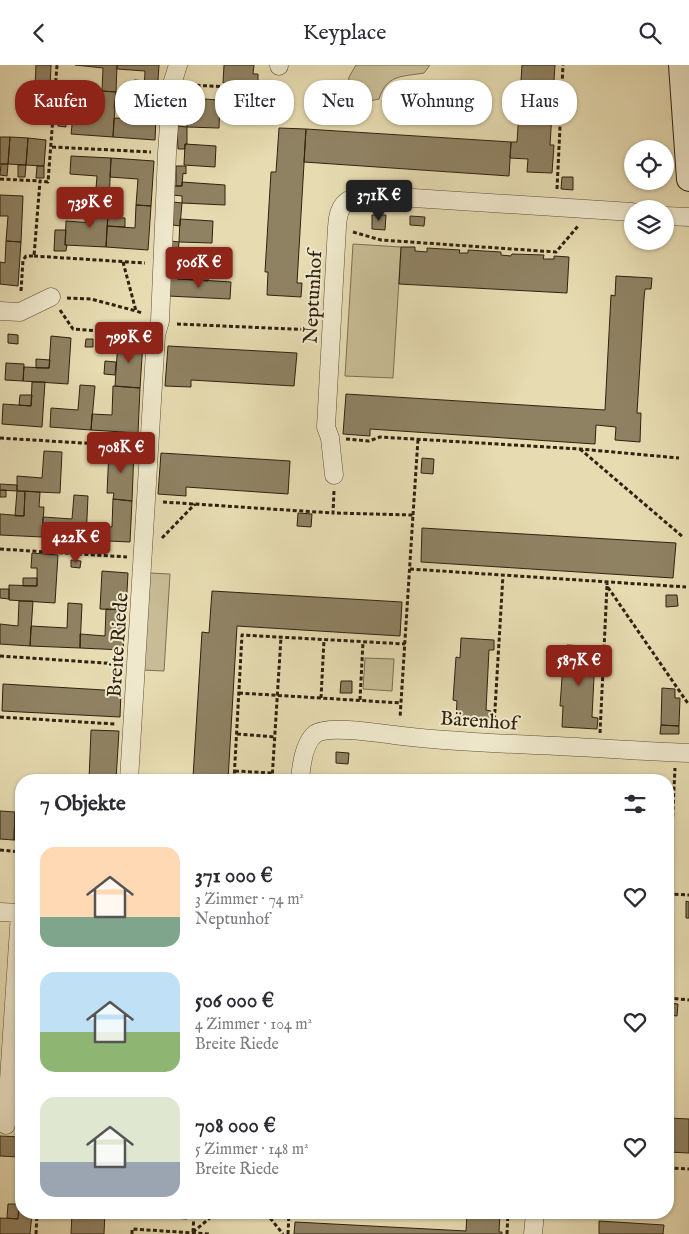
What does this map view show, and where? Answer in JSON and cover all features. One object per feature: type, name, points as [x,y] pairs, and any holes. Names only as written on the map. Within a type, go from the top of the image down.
[{"type":"street","name":"Breite Riede","points":[[173,80],[178,65]]},
{"type":"street","points":[[681,65],[689,179]]},
{"type":"street","name":"Breite Riede","points":[[129,774],[169,125]]},
{"type":"street","name":"Neptunhof","points":[[334,475],[330,438],[326,427],[337,227],[338,214],[341,207],[354,196],[367,195],[624,211]]},
{"type":"street","points":[[674,216],[689,217]]},
{"type":"street","points":[[0,311],[20,312],[51,297]]},
{"type":"street","name":"Bärenhof","points":[[301,774],[302,761],[308,745],[315,734],[327,730],[493,743],[683,753]]},
{"type":"street","points":[[0,912],[15,913]]},
{"type":"street","points":[[6,1125],[15,989]]},
{"type":"street","points":[[533,1234],[534,1219]]},
{"type":"path","points":[[0,179],[48,182],[57,65]]},
{"type":"path","points":[[205,86],[272,89],[279,65]]},
{"type":"path","points":[[556,207],[563,65]]},
{"type":"path","points":[[52,147],[167,153]]},
{"type":"path","points":[[34,256],[40,181]]},
{"type":"path","points":[[337,227],[381,240],[556,251],[578,225]]},
{"type":"path","points":[[20,312],[23,260],[26,256],[162,263]]},
{"type":"path","points":[[123,262],[136,311]]},
{"type":"path","points":[[51,297],[91,299],[136,311],[158,328]]},
{"type":"path","points":[[51,297],[72,329],[158,328],[172,324],[331,331]]},
{"type":"path","points":[[330,438],[369,441],[380,437],[418,439],[580,449],[679,458]]},
{"type":"path","points":[[0,438],[150,447]]},
{"type":"path","points":[[399,736],[418,439]]},
{"type":"path","points":[[580,449],[683,537]]},
{"type":"path","points":[[333,513],[334,475]]},
{"type":"path","points":[[147,501],[333,513],[413,515]]},
{"type":"path","points":[[0,549],[144,550],[160,540],[194,504]]},
{"type":"path","points":[[410,569],[686,587]]},
{"type":"path","points":[[493,743],[503,575]]},
{"type":"path","points":[[600,749],[607,581]]},
{"type":"path","points":[[607,586],[689,705]]},
{"type":"path","points":[[235,774],[242,635],[405,644]]},
{"type":"path","points":[[235,771],[272,773],[281,637]]},
{"type":"path","points":[[321,698],[324,639]]},
{"type":"path","points":[[360,700],[364,642]]},
{"type":"path","points":[[0,656],[137,665]]},
{"type":"path","points":[[239,693],[401,703]]},
{"type":"path","points":[[0,717],[133,725]]},
{"type":"path","points":[[237,734],[274,737]]},
{"type":"path","points":[[674,838],[683,753]]},
{"type":"path","points":[[0,850],[15,851]]},
{"type":"path","points":[[674,894],[689,895]]},
{"type":"path","points":[[674,998],[689,999]]},
{"type":"path","points":[[674,1168],[689,1169]]},
{"type":"path","points":[[36,1234],[37,1219]]},
{"type":"path","points":[[193,1233],[194,1219]]},
{"type":"path","points":[[193,1233],[209,1219]]},
{"type":"path","points":[[271,1219],[283,1234]]},
{"type":"path","points":[[288,1234],[289,1219]]},
{"type":"path","points":[[506,1234],[507,1219]]},
{"type":"path","points":[[132,1234],[132,1229],[210,1234]]},
{"type":"shaded area","points":[[356,65],[430,65],[424,73],[402,76],[393,80],[382,80],[382,91],[379,99],[372,100],[372,80],[349,80]]},
{"type":"shaded area","points":[[353,244],[401,247],[393,378],[345,376]]},
{"type":"shaded area","points":[[149,573],[170,574],[164,671],[143,670]]},
{"type":"shaded area","points":[[365,658],[394,659],[392,691],[363,689]]},
{"type":"building","points":[[36,65],[51,65],[50,80],[35,80]]},
{"type":"building","points":[[75,65],[117,65],[115,92],[105,91],[105,80],[102,80],[103,68]]},
{"type":"building","points":[[117,65],[159,65],[158,80],[145,80],[145,71],[117,69]]},
{"type":"building","points":[[224,65],[254,65],[253,74],[258,74],[258,80],[223,80]]},
{"type":"building","points":[[522,65],[555,65],[554,80],[521,80]]},
{"type":"building","points":[[105,91],[115,92],[113,137],[71,134],[72,125],[105,125]]},
{"type":"building","points":[[205,99],[215,100],[215,125],[219,125],[219,128],[187,127],[187,125],[205,125]]},
{"type":"building","points":[[114,118],[115,125],[156,125],[155,140],[113,137]]},
{"type":"building","points":[[518,125],[551,125],[550,145],[554,145],[552,173],[527,172],[528,159],[510,158],[511,142],[517,142]]},
{"type":"building","points":[[177,126],[187,127],[187,144],[185,144],[185,149],[178,149]]},
{"type":"building","points":[[279,128],[306,129],[297,283],[302,283],[301,297],[267,295],[268,272],[265,272],[271,172],[276,172]]},
{"type":"building","points":[[306,129],[511,142],[509,176],[304,162]]},
{"type":"building","points":[[0,137],[10,137],[8,164],[0,164]]},
{"type":"building","points":[[10,137],[28,138],[26,165],[8,164]]},
{"type":"building","points":[[28,138],[46,140],[44,166],[26,165]]},
{"type":"building","points":[[185,144],[216,146],[215,167],[184,165]]},
{"type":"building","points":[[71,156],[111,158],[109,202],[95,201],[97,176],[70,174]]},
{"type":"building","points":[[111,158],[154,161],[151,206],[136,205],[138,179],[110,177]]},
{"type":"building","points":[[1,164],[8,164],[7,176],[0,175]]},
{"type":"building","points":[[18,165],[26,165],[25,177],[18,177]]},
{"type":"building","points":[[37,166],[44,166],[44,178],[36,178]]},
{"type":"building","points":[[176,166],[186,166],[186,174],[183,173],[182,186],[176,186]]},
{"type":"building","points":[[562,177],[573,177],[573,190],[561,189]]},
{"type":"building","points":[[182,182],[225,185],[225,205],[182,203],[182,196],[173,195],[174,186],[182,186]]},
{"type":"building","points":[[0,195],[23,196],[21,242],[6,241],[8,216],[0,216]]},
{"type":"building","points":[[95,201],[109,202],[106,247],[65,245],[66,221],[93,223]]},
{"type":"building","points":[[173,202],[182,203],[180,226],[173,225]]},
{"type":"building","points":[[136,205],[151,206],[148,250],[106,247],[107,226],[135,228]]},
{"type":"building","points":[[372,215],[386,215],[385,230],[372,229]]},
{"type":"building","points":[[410,216],[425,217],[424,226],[410,225]]},
{"type":"building","points":[[108,217],[125,218],[125,227],[107,226]]},
{"type":"building","points":[[180,219],[213,221],[212,243],[179,242]]},
{"type":"building","points":[[55,230],[66,230],[66,251],[54,251]]},
{"type":"building","points":[[6,241],[21,242],[18,286],[0,284],[0,262],[5,263]]},
{"type":"building","points":[[171,241],[179,242],[177,264],[169,263]]},
{"type":"building","points":[[401,247],[415,247],[415,251],[427,252],[427,248],[460,250],[459,253],[468,253],[468,250],[501,252],[501,255],[511,256],[512,254],[544,255],[543,259],[554,259],[554,256],[569,257],[567,293],[399,284]]},
{"type":"building","points":[[178,257],[210,259],[208,281],[177,279]]},
{"type":"building","points":[[616,276],[652,278],[651,289],[645,289],[644,298],[637,413],[641,413],[640,442],[615,440],[616,427],[596,425],[595,444],[370,429],[370,436],[343,434],[346,394],[605,410],[611,295],[615,296]]},
{"type":"building","points":[[169,278],[231,282],[230,299],[168,296]]},
{"type":"building","points":[[8,334],[18,335],[18,344],[8,343]]},
{"type":"building","points":[[51,336],[71,338],[68,384],[23,381],[24,367],[49,368]]},
{"type":"building","points":[[86,339],[93,339],[93,347],[85,347]]},
{"type":"building","points":[[118,341],[143,342],[140,388],[115,386]]},
{"type":"building","points":[[168,346],[297,353],[294,386],[191,380],[191,387],[165,386]]},
{"type":"building","points":[[36,359],[50,360],[49,368],[36,368]]},
{"type":"building","points":[[105,361],[116,362],[115,375],[104,374]]},
{"type":"building","points":[[6,363],[24,364],[23,381],[5,380]]},
{"type":"building","points":[[32,382],[45,382],[42,427],[2,424],[3,404],[31,406]]},
{"type":"building","points":[[80,385],[95,386],[91,430],[50,427],[51,408],[78,410]]},
{"type":"building","points":[[113,386],[140,388],[138,433],[91,430],[92,414],[112,415]]},
{"type":"building","points":[[20,395],[32,395],[31,406],[19,405]]},
{"type":"building","points":[[109,450],[134,450],[132,501],[113,499],[114,493],[107,493]]},
{"type":"building","points":[[44,451],[62,452],[60,493],[17,491],[17,476],[42,478]]},
{"type":"building","points":[[161,453],[290,461],[288,494],[186,487],[186,496],[158,494]]},
{"type":"building","points":[[422,458],[434,459],[433,474],[421,473]]},
{"type":"building","points":[[0,484],[17,485],[17,491],[0,490]]},
{"type":"building","points":[[0,490],[6,490],[6,497],[0,497]]},
{"type":"building","points":[[17,491],[25,491],[24,516],[15,516]]},
{"type":"building","points":[[25,491],[40,492],[39,507],[44,507],[42,537],[0,535],[0,514],[24,516]]},
{"type":"building","points":[[74,495],[88,496],[86,540],[42,537],[43,517],[72,519]]},
{"type":"building","points":[[113,499],[132,501],[130,542],[86,540],[87,525],[112,527]]},
{"type":"building","points":[[298,513],[312,514],[311,527],[297,526]]},
{"type":"building","points":[[422,528],[676,543],[673,578],[421,562]]},
{"type":"building","points":[[32,553],[58,555],[55,603],[9,600],[9,585],[37,586],[37,568],[31,568]]},
{"type":"building","points":[[71,560],[81,561],[80,568],[71,567]]},
{"type":"building","points":[[102,571],[128,573],[126,610],[100,609]]},
{"type":"building","points":[[23,578],[37,578],[37,586],[23,586]]},
{"type":"building","points":[[0,589],[9,589],[9,599],[0,598]]},
{"type":"building","points":[[212,591],[402,602],[400,636],[237,626],[228,774],[193,774],[202,632],[209,633]]},
{"type":"building","points":[[666,595],[677,595],[678,606],[666,607]]},
{"type":"building","points":[[19,601],[33,601],[30,646],[0,644],[0,624],[18,626]]},
{"type":"building","points":[[68,603],[82,604],[80,648],[30,646],[31,626],[67,628]]},
{"type":"building","points":[[106,609],[126,610],[123,650],[80,648],[80,634],[105,636]]},
{"type":"building","points":[[461,638],[494,640],[494,650],[489,650],[486,710],[491,711],[490,722],[456,720],[457,701],[453,700],[456,657],[460,658]]},
{"type":"building","points":[[567,645],[602,647],[601,657],[595,657],[592,717],[598,718],[597,729],[562,727],[563,706],[560,706],[563,663],[566,663]]},
{"type":"building","points":[[341,681],[352,681],[352,693],[340,693]]},
{"type":"building","points":[[3,684],[121,691],[120,717],[2,711]]},
{"type":"building","points":[[662,688],[675,689],[675,698],[680,698],[679,726],[661,725]]},
{"type":"building","points":[[661,725],[679,726],[679,734],[660,734]]},
{"type":"building","points":[[91,730],[119,731],[116,774],[89,774]]},
{"type":"building","points":[[336,752],[349,753],[348,764],[336,763]]},
{"type":"building","points":[[0,811],[15,812],[14,840],[0,839]]},
{"type":"building","points":[[686,901],[689,902],[689,918],[686,918]]},
{"type":"building","points":[[674,1004],[678,1004],[677,1016],[674,1016]]},
{"type":"building","points":[[674,1118],[689,1119],[689,1153],[674,1152]]},
{"type":"building","points":[[0,1136],[15,1137],[15,1157],[0,1156]]},
{"type":"building","points":[[8,1204],[15,1204],[15,1219],[7,1218]]},
{"type":"building","points":[[0,1218],[31,1219],[30,1234],[0,1234]]},
{"type":"building","points":[[72,1219],[105,1219],[104,1234],[71,1234]]},
{"type":"building","points":[[467,1219],[500,1219],[499,1232],[502,1232],[502,1234],[294,1234],[295,1222],[466,1231]]},
{"type":"building","points":[[599,1221],[664,1225],[663,1234],[599,1234]]}]
